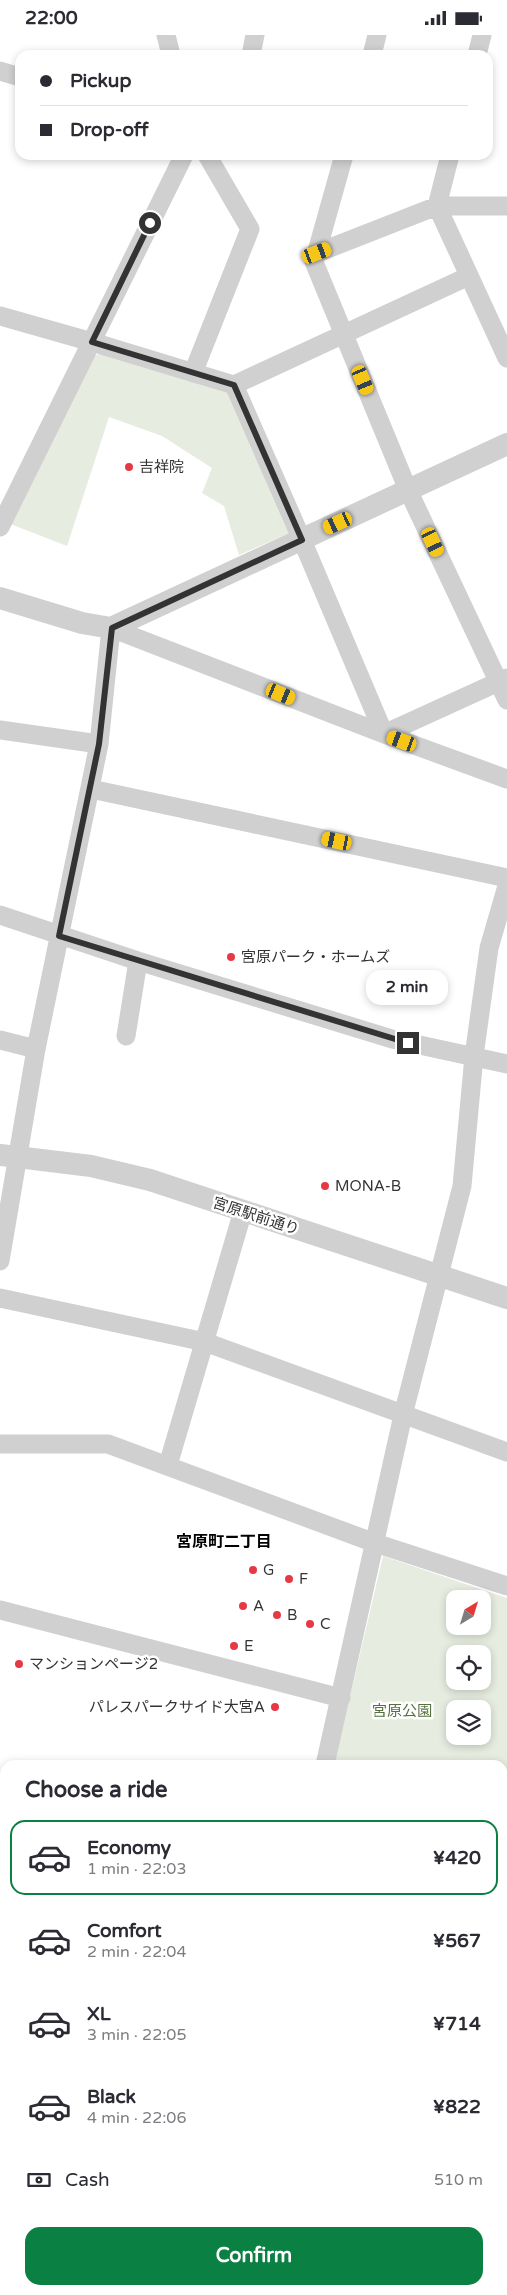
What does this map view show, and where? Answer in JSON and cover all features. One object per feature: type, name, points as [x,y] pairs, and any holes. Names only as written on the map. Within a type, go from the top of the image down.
[{"type":"street","points":[[166,35],[170,50]]},
{"type":"street","points":[[252,50],[254,35]]},
{"type":"street","points":[[373,50],[377,35]]},
{"type":"street","points":[[478,50],[482,35]]},
{"type":"street","points":[[0,71],[15,76]]},
{"type":"street","points":[[0,527],[9,491],[92,342],[182,160]]},
{"type":"street","points":[[193,373],[250,229],[210,160]]},
{"type":"street","points":[[343,160],[314,262],[408,490],[503,680],[507,700]]},
{"type":"street","points":[[449,160],[437,206],[507,358]]},
{"type":"street","points":[[317,253],[437,206],[507,206]]},
{"type":"street","points":[[0,316],[234,385],[469,276]]},
{"type":"street","points":[[234,385],[384,734]]},
{"type":"street","points":[[112,628],[507,444]]},
{"type":"street","points":[[0,598],[82,623],[112,628],[384,734],[507,779]]},
{"type":"street","points":[[0,1261],[8,1156],[36,1049],[91,789],[99,744],[112,628]]},
{"type":"street","points":[[384,734],[503,680]]},
{"type":"street","points":[[0,730],[99,744]]},
{"type":"street","points":[[91,789],[507,878]]},
{"type":"street","points":[[326,1760],[403,1415],[462,1186],[474,1056],[489,948],[507,886]]},
{"type":"street","points":[[0,915],[138,961],[392,1039],[507,1064]]},
{"type":"street","points":[[126,1035],[138,961]]},
{"type":"street","points":[[0,1040],[36,1049]]},
{"type":"street","name":"宮原駅前通り","points":[[8,1156],[120,1172],[507,1298]]},
{"type":"street","points":[[168,1465],[243,1211]]},
{"type":"street","points":[[0,1298],[205,1342],[507,1452]]},
{"type":"street","points":[[0,1444],[108,1444],[375,1543],[507,1586]]},
{"type":"street","points":[[0,1610],[341,1698]]},
{"type":"green space","points":[[101,353],[227,389],[292,532],[239,555],[224,506],[202,493],[212,468],[162,436],[109,417],[67,546],[8,523],[94,356]]},
{"type":"green space","name":"宮原公園","points":[[383,1556],[483,1590],[446,1590],[446,1635],[491,1635],[491,1593],[507,1598],[507,1760],[335,1760]]},
{"type":"place","name":"吉祥院","points":[[129,467]]},
{"type":"place","name":"宮原パーク・ホームズ","points":[[231,957]]},
{"type":"place","name":"MONA-B","points":[[325,1186]]},
{"type":"place","name":"G","points":[[253,1570]]},
{"type":"place","name":"F","points":[[289,1579]]},
{"type":"place","name":"A","points":[[243,1606]]},
{"type":"place","name":"B","points":[[277,1615]]},
{"type":"place","name":"C","points":[[310,1624]]},
{"type":"place","name":"E","points":[[234,1646]]},
{"type":"place","name":"マンションページ2","points":[[19,1664]]},
{"type":"place","name":"パレスパークサイド大宮A","points":[[275,1707]]},
{"type":"district","name":"宮原町二丁目","points":[[224,1541]]},
{"type":"route","points":[[150,223],[92,342],[234,385],[302,540],[112,628],[99,744],[59,936],[408,1043]]}]
